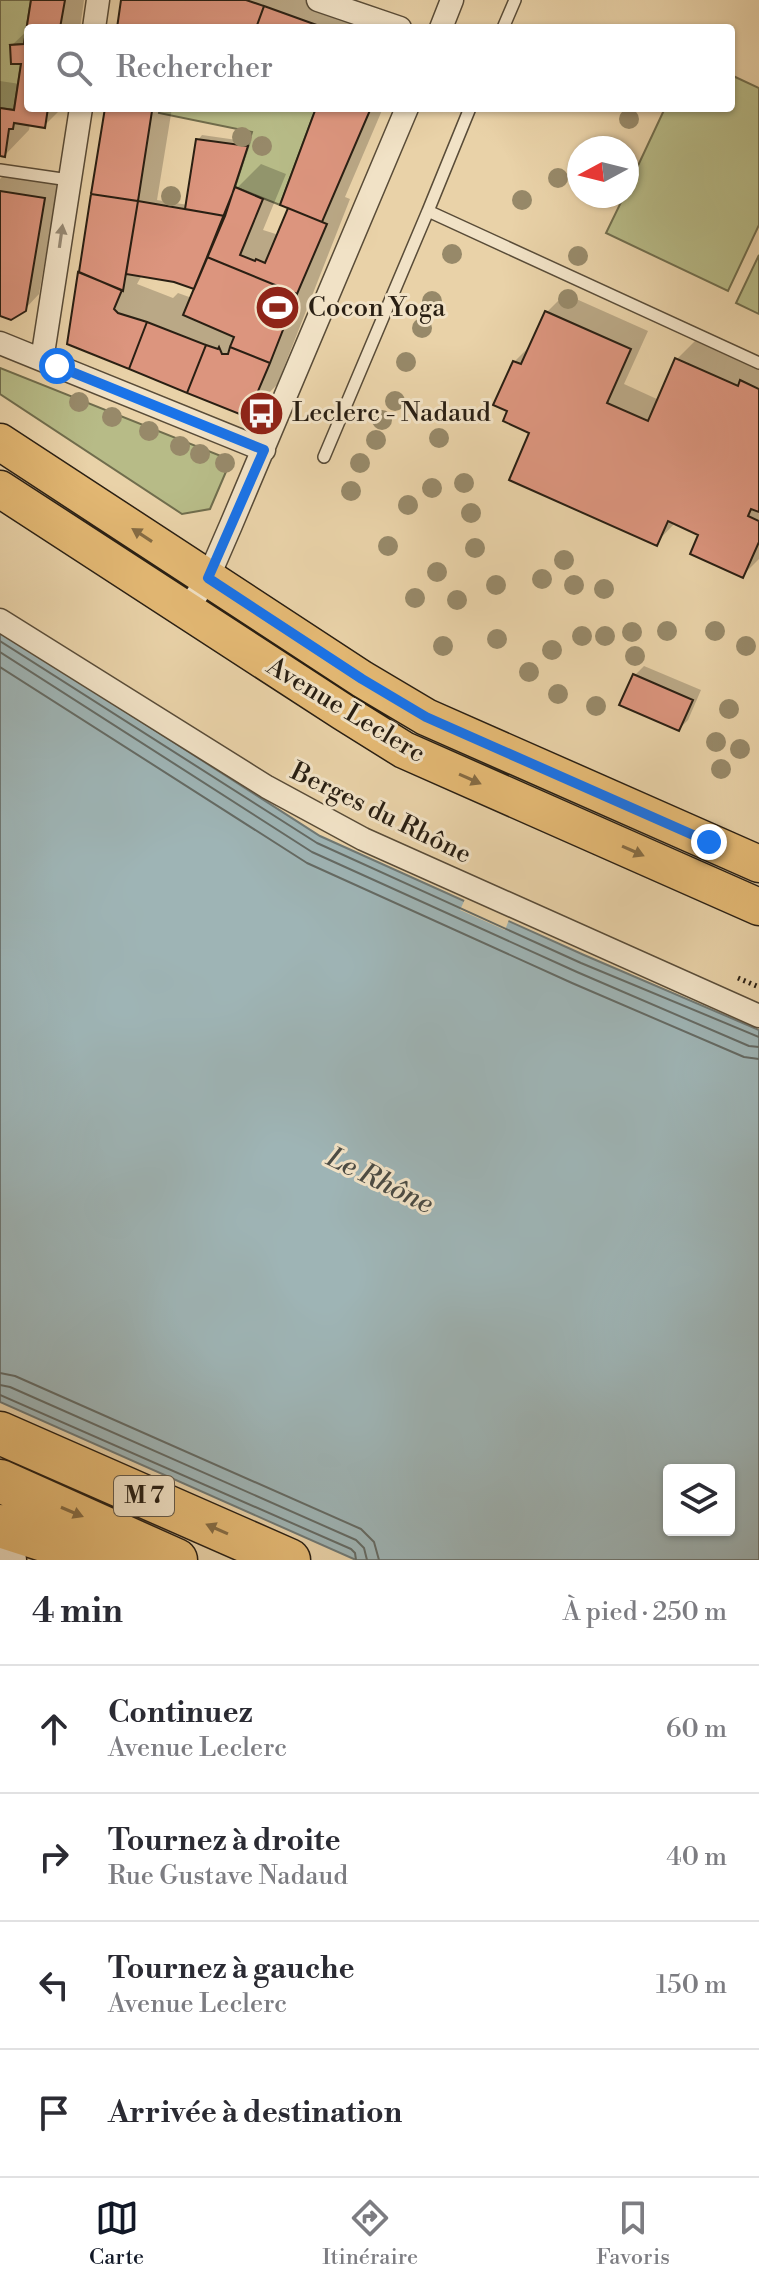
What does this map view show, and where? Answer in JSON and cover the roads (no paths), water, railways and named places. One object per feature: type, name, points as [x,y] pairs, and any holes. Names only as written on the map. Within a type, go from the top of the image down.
[{"type":"highway","name":"M 7","points":[[0,1433],[289,1560]]},
{"type":"highway","name":"M 7","points":[[0,1481],[176,1560]]},
{"type":"highway","points":[[0,1526],[106,1560]]},
{"type":"main road","name":"Avenue Leclerc","points":[[0,442],[362,679],[426,717],[751,877]]},
{"type":"main road","name":"Avenue Leclerc","points":[[0,489],[404,750],[751,877]]},
{"type":"street","points":[[95,24],[98,0]]},
{"type":"street","points":[[318,0],[388,24]]},
{"type":"street","points":[[443,24],[452,0]]},
{"type":"street","points":[[42,360],[80,112]]},
{"type":"street","points":[[186,611],[208,578],[405,112]]},
{"type":"street","points":[[0,343],[264,450]]},
{"type":"street","name":"Berges du Rhône","points":[[0,620],[267,787],[363,839],[759,1016]]},
{"type":"street","points":[[0,1556],[10,1560]]},
{"type":"lane","points":[[505,24],[515,0]]},
{"type":"lane","points":[[324,457],[468,112]]},
{"type":"lane","points":[[0,170],[69,180]]},
{"type":"lane","points":[[428,211],[759,363]]},
{"type":"water","name":"Le Rhône","points":[[0,631],[320,836],[759,1030],[759,1560],[356,1560],[0,1402]]},
{"type":"place","name":"Cocon Yoga","points":[[277,308]]},
{"type":"place","name":"Leclerc - Nadaud","points":[[261,413]]}]
